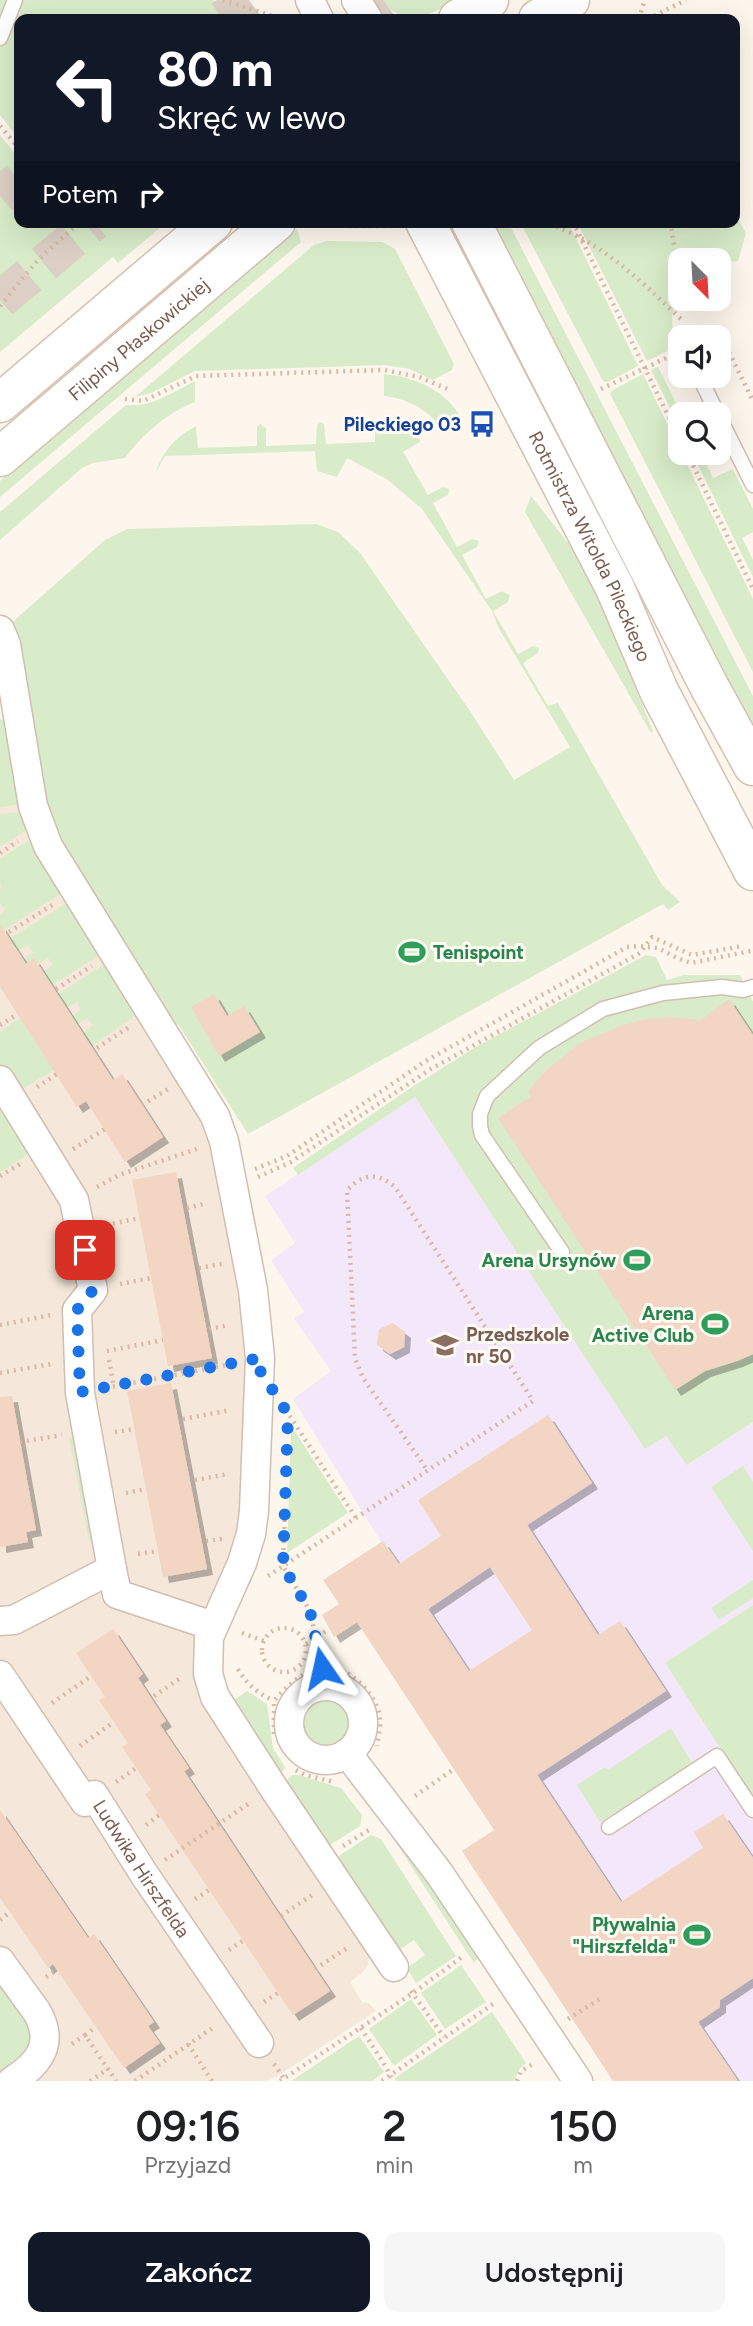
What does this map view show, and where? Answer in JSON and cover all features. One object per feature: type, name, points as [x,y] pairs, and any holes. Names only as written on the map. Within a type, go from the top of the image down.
[{"type":"main road","points":[[466,14],[489,0]]},
{"type":"main road","points":[[546,14],[570,0]]},
{"type":"main road","points":[[0,403],[206,228]]},
{"type":"main road","name":"Filipiny Płaskowickiej","points":[[0,457],[269,228]]},
{"type":"main road","name":"Rotmistrza Witolda Pileckiego","points":[[412,228],[615,587],[659,691],[753,871]]},
{"type":"main road","points":[[474,228],[753,766]]},
{"type":"street","points":[[0,630],[6,644],[33,806],[40,829],[215,1116],[224,1141],[253,1290],[260,1364],[251,1534],[242,1563],[212,1626],[208,1674],[215,1697],[394,1967]]},
{"type":"street","points":[[0,1080],[75,1200],[93,1290],[77,1310],[80,1392],[117,1594],[212,1626]]},
{"type":"street","points":[[0,1621],[14,1620],[112,1569]]},
{"type":"street","name":"Ludwika Hirszfelda","points":[[0,1675],[85,1802],[94,1795],[144,1874],[259,2043]]},
{"type":"street","points":[[347,1753],[439,1873],[578,2081]]},
{"type":"street","points":[[0,1961],[41,2020],[44,2036],[41,2053],[32,2067],[12,2081]]},
{"type":"lane","points":[[0,38],[15,0]]},
{"type":"lane","points":[[731,440],[753,485]]},
{"type":"lane","points":[[562,1252],[482,1135],[480,1114],[487,1096],[539,1048],[603,1009],[663,993],[723,987],[743,990],[753,987]]},
{"type":"lane","points":[[609,1827],[717,1756],[753,1811]]},
{"type":"path","points":[[223,0],[266,14]]},
{"type":"path","points":[[658,14],[687,0]]},
{"type":"path","points":[[0,126],[14,142]]},
{"type":"path","points":[[0,306],[38,260],[73,228]]},
{"type":"path","points":[[559,228],[580,236],[625,267],[681,319]]},
{"type":"path","points":[[576,228],[668,415]]},
{"type":"path","points":[[671,228],[675,248]]},
{"type":"path","points":[[731,356],[753,401]]},
{"type":"path","points":[[601,389],[668,357]]},
{"type":"path","points":[[125,399],[143,401],[196,376],[384,370],[407,374],[450,390]]},
{"type":"path","points":[[693,465],[753,589]]},
{"type":"path","points":[[0,853],[20,840]]},
{"type":"path","points":[[9,932],[55,903]]},
{"type":"path","points":[[231,1177],[257,1177],[290,1162],[431,1069],[640,953],[652,937],[692,955],[743,946]]},
{"type":"path","points":[[231,1177],[286,1156],[424,1062],[627,947],[658,948],[691,963],[752,951]]},
{"type":"path","points":[[57,989],[94,964]]},
{"type":"path","points":[[0,1025],[18,1014]]},
{"type":"path","points":[[97,1048],[134,1023]]},
{"type":"path","points":[[52,1162],[105,1129]]},
{"type":"path","points":[[75,1200],[119,1175],[224,1141]]},
{"type":"path","points":[[0,1176],[10,1170]]},
{"type":"path","points":[[225,1600],[283,1566],[428,1471],[533,1401],[395,1188],[383,1177],[371,1176],[347,1189],[355,1359],[363,1378],[428,1471]]},
{"type":"path","points":[[0,1325],[77,1310]]},
{"type":"path","points":[[107,1351],[163,1340]]},
{"type":"path","points":[[0,1373],[80,1359]]},
{"type":"path","points":[[80,1392],[260,1364],[288,1414],[356,1518]]},
{"type":"path","points":[[183,1419],[236,1409]]},
{"type":"path","points":[[288,1414],[288,1428]]},
{"type":"path","points":[[20,1442],[54,1437]]},
{"type":"path","points":[[195,1480],[237,1472]]},
{"type":"path","points":[[285,1511],[283,1566],[310,1611],[322,1668]]},
{"type":"path","points":[[306,1644],[329,1629]]},
{"type":"path","points":[[274,1630],[293,1630],[306,1644],[305,1656],[292,1670],[274,1670],[262,1656],[264,1641],[274,1630]]},
{"type":"path","points":[[244,1633],[264,1641]]},
{"type":"path","points":[[237,1668],[255,1691],[274,1701]]},
{"type":"path","points":[[292,1670],[296,1678]]},
{"type":"path","points":[[51,1704],[91,1676]]},
{"type":"path","points":[[80,1746],[114,1722]]},
{"type":"path","points":[[406,1802],[454,1769]]},
{"type":"path","points":[[144,1874],[273,1787]]},
{"type":"path","points":[[281,1916],[375,1826]]},
{"type":"path","points":[[0,1920],[10,1912]]},
{"type":"path","points":[[315,1969],[371,1932]]},
{"type":"path","points":[[280,2081],[413,1993],[463,1956]]},
{"type":"path","points":[[394,1967],[444,2037]]},
{"type":"path","points":[[382,2081],[392,2078],[444,2037],[516,1988]]},
{"type":"path","points":[[562,2023],[603,1997]]},
{"type":"path","points":[[135,2081],[238,2011]]},
{"type":"path","points":[[41,2053],[70,2046],[96,2027]]},
{"type":"path","points":[[361,2028],[392,2078]]},
{"type":"path","points":[[85,2035],[116,2081]]},
{"type":"path","points":[[188,2044],[212,2081]]},
{"type":"path","points":[[517,2081],[522,2071],[533,2064]]},
{"type":"path","points":[[90,2081],[108,2069]]},
{"type":"shaded area","points":[[0,719],[208,1126],[224,1195],[250,1359],[242,1535],[197,1673],[370,1946],[368,1965],[350,1982],[362,2002],[369,2003],[376,2011],[266,2081],[0,2081]]},
{"type":"shaded area","points":[[415,1097],[645,1448],[666,1436],[688,1465],[753,1422],[753,1605],[665,1663],[753,1799],[753,2081],[613,2081],[462,1851],[494,1830],[357,1622],[334,1637],[322,1615],[339,1604],[381,1542],[293,1399],[331,1371],[294,1318],[304,1312],[271,1260],[295,1243],[265,1196]]},
{"type":"green space","points":[[0,0],[212,0],[255,14],[14,14],[14,133],[0,115]]},
{"type":"green space","points":[[379,0],[454,0],[428,14],[398,14]]},
{"type":"green space","points":[[0,135],[14,153],[14,228],[160,228],[118,263],[113,257],[0,352]]},
{"type":"green space","points":[[740,223],[746,233],[738,261],[732,262],[732,248],[668,248],[668,312],[673,312],[672,325],[668,325],[668,350],[647,361],[580,228],[740,228]]},
{"type":"green space","points":[[495,228],[511,228],[753,696],[753,727]]},
{"type":"green space","points":[[523,228],[571,228],[638,366],[608,382],[603,381]]},
{"type":"green space","points":[[297,229],[301,242],[0,497],[0,481]]},
{"type":"green space","points":[[327,241],[382,242],[395,249],[454,364],[452,370],[433,380],[409,369],[385,365],[195,371],[151,393],[135,397],[314,245]]},
{"type":"green space","points":[[658,367],[676,402],[668,404],[651,370]]},
{"type":"green space","points":[[384,374],[407,378],[429,387],[448,401],[462,420],[443,429],[417,406],[384,396]]},
{"type":"green space","points":[[643,374],[668,425],[668,465],[687,465],[753,599],[753,672],[610,394]]},
{"type":"green space","points":[[195,381],[195,402],[156,425],[125,458],[93,463],[82,468],[0,540],[0,512],[126,405],[153,402]]},
{"type":"green space","points":[[375,421],[401,425],[421,441],[403,452],[428,495],[443,487],[449,489],[448,495],[433,503],[457,547],[472,539],[479,541],[477,547],[462,555],[486,599],[502,591],[510,595],[508,602],[493,611],[518,654],[533,646],[539,648],[538,653],[523,663],[548,706],[558,703],[662,885],[680,902],[668,910],[663,904],[248,1134],[178,1024],[171,1030],[55,842],[8,626],[105,540],[127,529],[316,524],[338,532],[360,553],[470,711],[514,780],[570,747],[498,627],[492,611],[422,509],[388,480],[347,458],[337,477],[317,471],[315,451],[165,456],[155,474],[170,446],[196,426],[198,448],[257,446],[257,427],[260,424],[266,428],[266,446],[316,444],[317,425],[320,422],[324,424],[326,444],[375,442]]},
{"type":"green space","points":[[698,465],[707,465],[713,478],[733,469],[753,509],[753,532],[742,538],[753,560],[753,577]]},
{"type":"green space","points":[[531,496],[572,548],[586,572],[653,731],[651,733],[525,512]]},
{"type":"green space","points":[[0,719],[10,722],[25,804],[0,807]]},
{"type":"green space","points":[[27,812],[30,828],[0,847],[0,814]]},
{"type":"green space","points":[[34,837],[65,891],[4,930],[0,924],[0,914],[5,910],[0,902],[0,859]]},
{"type":"green space","points":[[70,901],[103,953],[52,985],[43,972],[53,965],[48,958],[38,964],[34,958],[26,964],[23,960],[33,952],[28,945],[18,951],[9,939]]},
{"type":"green space","name":"Arena Ursynów","points":[[646,955],[656,957],[667,980],[683,975],[740,975],[753,1002],[753,1422],[687,1465],[666,1436],[645,1449],[415,1097],[298,1175],[293,1168],[474,1048]]},
{"type":"green space","points":[[108,962],[140,1013],[91,1046],[83,1033],[93,1025],[87,1018],[77,1024],[72,1016],[81,1010],[77,1002],[67,1008],[58,994]]},
{"type":"green space","points":[[20,1018],[54,1070],[17,1092],[0,1066],[0,1032]]},
{"type":"green space","points":[[9,1106],[36,1149],[0,1172],[0,1112]]},
{"type":"green space","points":[[294,1430],[348,1513],[287,1553],[291,1432]]},
{"type":"green space","points":[[82,1435],[101,1538],[89,1541],[69,1438]]},
{"type":"green space","points":[[743,1466],[753,1482],[753,1551],[711,1487]]},
{"type":"green space","points":[[753,1580],[753,1598],[719,1620],[711,1608]]},
{"type":"green space","points":[[753,1605],[753,1799],[665,1663]]},
{"type":"green space","points":[[247,1691],[267,1704],[273,1748],[285,1767],[276,1775],[228,1704]]},
{"type":"green space","points":[[326,1699],[343,1706],[350,1723],[343,1740],[326,1747],[309,1740],[302,1723],[309,1706]]},
{"type":"green space","points":[[671,1728],[692,1763],[600,1822],[577,1785],[605,1767],[608,1770]]},
{"type":"green space","points":[[292,1775],[341,1788],[362,1815],[360,1826],[330,1845],[321,1844],[283,1784]]},
{"type":"green space","points":[[371,1835],[381,1839],[456,1956],[416,1983],[407,1968],[425,1955],[414,1940],[393,1954],[335,1861]]},
{"type":"green space","points":[[391,1835],[434,1884],[479,1957],[474,1963]]},
{"type":"green space","points":[[461,1965],[486,2002],[445,2029],[421,1993]]},
{"type":"green space","points":[[0,1984],[26,2020],[31,2040],[29,2050],[22,2061],[0,2079]]},
{"type":"green space","points":[[411,1999],[437,2035],[394,2066],[369,2029]]},
{"type":"green space","points":[[492,2012],[526,2063],[520,2068],[514,2081],[396,2081],[395,2078]]},
{"type":"green space","points":[[359,2036],[384,2072],[372,2081],[291,2081]]},
{"type":"building","points":[[0,924],[26,964],[34,958],[113,1080],[122,1074],[163,1137],[125,1162],[86,1101],[77,1107],[0,987]]},
{"type":"building","points":[[214,994],[227,1016],[244,1006],[260,1032],[219,1056],[191,1007]]},
{"type":"building","points":[[729,999],[753,1035],[753,1354],[705,1371],[675,1390],[498,1118],[531,1096],[528,1092],[543,1073],[580,1043],[623,1025],[647,1019],[670,1017],[701,1020]]},
{"type":"building","points":[[176,1172],[212,1358],[168,1366],[132,1180]]},
{"type":"building","points":[[393,1323],[405,1332],[404,1347],[390,1354],[377,1345],[379,1329]]},
{"type":"building","points":[[171,1383],[207,1569],[163,1577],[127,1391]]},
{"type":"building","points":[[12,1396],[36,1530],[26,1532],[28,1542],[0,1547],[0,1397]]},
{"type":"building","points":[[548,1415],[592,1483],[527,1525],[598,1635],[620,1621],[666,1691],[537,1775],[621,1902],[703,1848],[694,1832],[723,1814],[753,1858],[753,1978],[720,2000],[720,2007],[698,2022],[738,2081],[613,2081],[462,1851],[494,1830],[357,1622],[334,1637],[322,1615],[339,1604],[323,1580],[383,1541],[399,1564],[441,1536],[418,1500]],"holes":[[[490,1567],[532,1630],[469,1671],[428,1609]]]},
{"type":"building","points":[[113,1629],[143,1674],[138,1678],[166,1721],[160,1725],[189,1768],[184,1771],[330,1991],[293,2015],[145,1794],[151,1790],[122,1747],[128,1743],[99,1700],[105,1697],[76,1653]]},
{"type":"building","points":[[0,1810],[88,1938],[94,1934],[154,2022],[148,2026],[160,2043],[124,2068],[53,1964],[48,1968],[0,1898]]},
{"type":"tunnel","points":[[230,14],[249,0]]},
{"type":"tunnel","points":[[364,14],[383,0]]},
{"type":"tunnel","points":[[0,196],[14,184]]},
{"type":"tunnel","points":[[0,300],[87,228]]},
{"type":"place","name":"Pileckiego 03","points":[[482,424]]},
{"type":"place","name":"Tenispoint","points":[[412,952]]},
{"type":"place","name":"Arena Ursynów","points":[[637,1260]]},
{"type":"place","name":"Arena Active Club","points":[[715,1324]]},
{"type":"place","name":"Przedszkole nr 50","points":[[445,1345]]},
{"type":"place","name":"Pływalnia \"Hirszfelda\"","points":[[697,1935]]},
{"type":"route","points":[[85,1250],[93,1290],[77,1310],[80,1392],[260,1358],[259,1369],[288,1414],[283,1566],[310,1611],[322,1668]]}]
